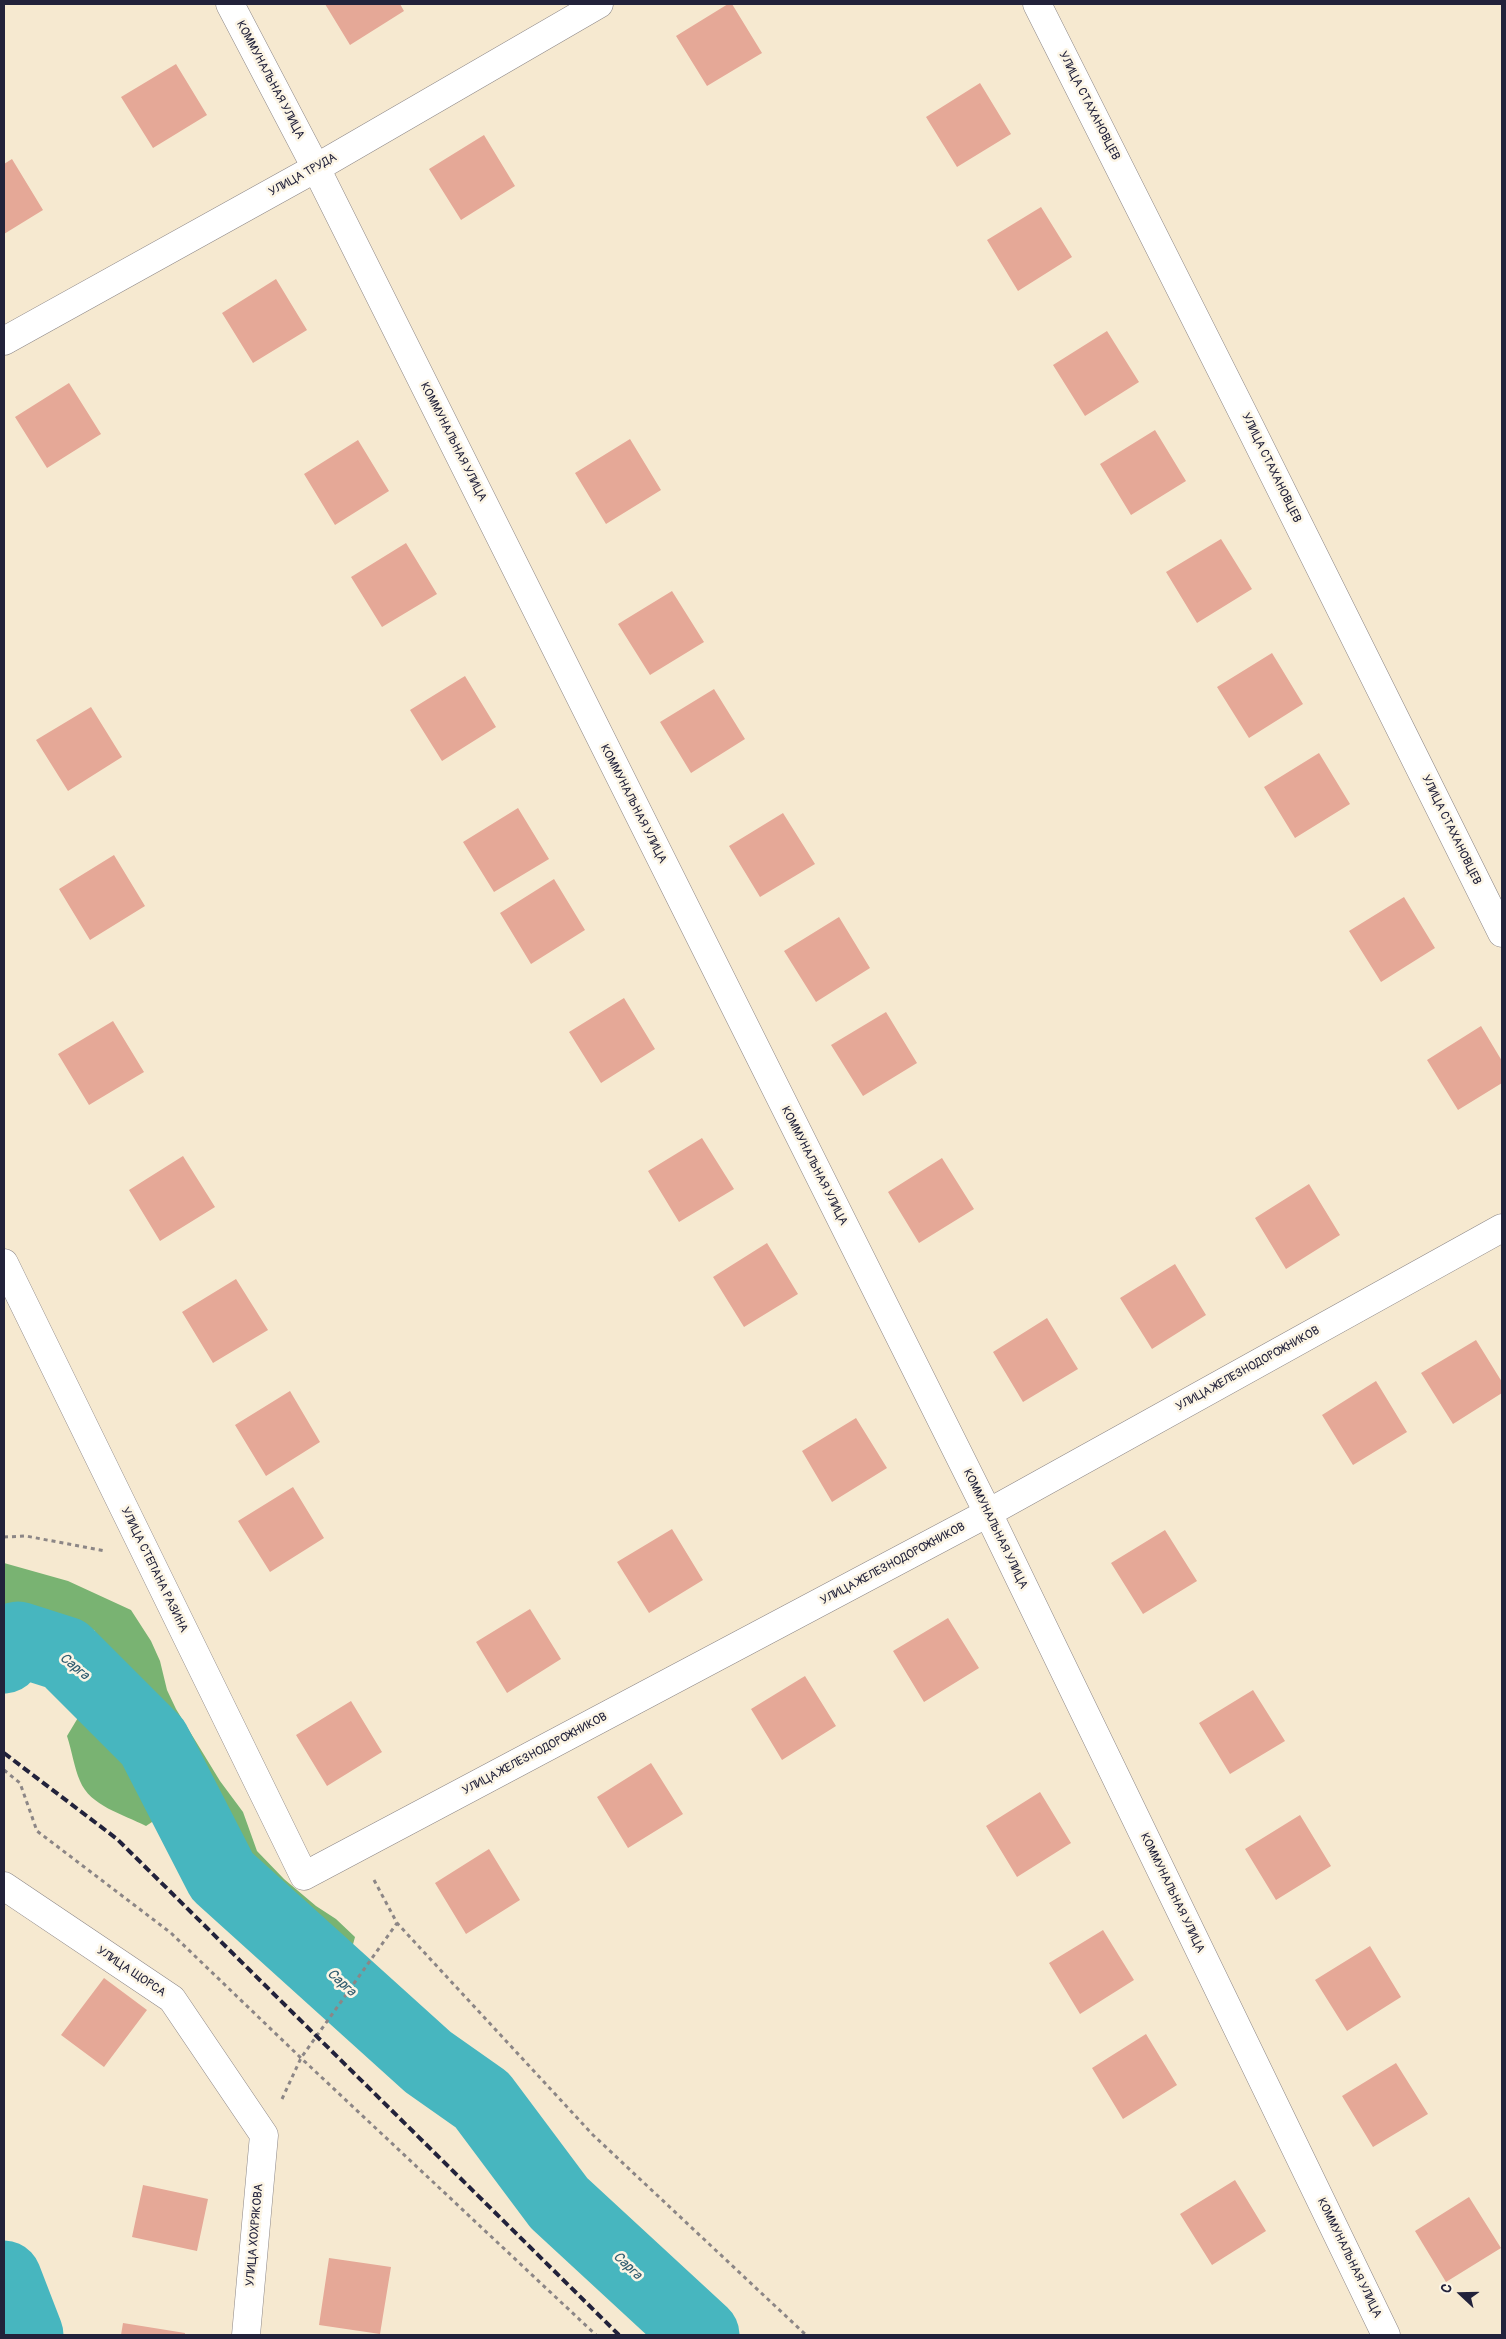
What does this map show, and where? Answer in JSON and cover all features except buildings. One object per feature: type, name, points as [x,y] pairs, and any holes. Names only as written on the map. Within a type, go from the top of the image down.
[{"type":"street","name":"КОММУНАЛЬНАЯ УЛИЦА","points":[[230,4],[316,168],[988,1513],[1386,2335]]},
{"type":"street","name":"УЛИЦА ТРУДА","points":[[4,341],[316,168],[600,4]]},
{"type":"street","name":"УЛИЦА СТАХАНОВЦЕВ","points":[[1037,4],[1255,436],[1502,933]]},
{"type":"street","name":"УЛИЦА ЖЕЛЕЗНОДОРОЖНИКОВ","points":[[304,1876],[988,1513],[1502,1228]]},
{"type":"street","name":"УЛИЦА СТЕПАНА РАЗИНА","points":[[4,1263],[304,1876]]},
{"type":"street","name":"УЛИЦА ЩОРСА","points":[[4,1886],[172,1999],[264,2136]]},
{"type":"street","name":"УЛИЦА ХОХРЯКОВА","points":[[246,2335],[264,2136]]},
{"type":"path","points":[[4,1537],[26,1536],[150,1560]]},
{"type":"path","points":[[4,1770],[20,1783],[37,1831],[171,1933],[596,2335]]},
{"type":"path","points":[[356,1849],[397,1923],[593,2134],[806,2335]]},
{"type":"path","points":[[264,2136],[301,2058],[397,1923]]},
{"type":"green space","points":[[4,1563],[68,1581],[131,1610],[151,1641],[160,1661],[167,1690],[176,1709],[220,1781],[243,1812],[257,1851],[284,1879],[316,1906],[336,1919],[355,1937],[345,1974],[340,1982],[316,1986],[303,1967],[300,1938],[288,1935],[276,1925],[260,1925],[245,1913],[230,1896],[229,1863],[225,1851],[201,1812],[185,1803],[146,1826],[99,1803],[85,1790],[78,1776],[67,1736],[85,1706],[79,1689],[62,1676],[36,1666],[26,1652],[47,1642],[97,1662],[108,1653],[94,1630],[74,1629],[32,1615],[4,1613]]},
{"type":"waterway","name":"Сарга","points":[[4,1656],[18,1639],[65,1654],[153,1742],[222,1876],[428,2062],[482,2100],[559,2203],[702,2335]]},
{"type":"waterway","name":"Сарга","points":[[4,2278],[26,2335]]},
{"type":"railway","points":[[4,1753],[117,1839],[619,2335]]}]
